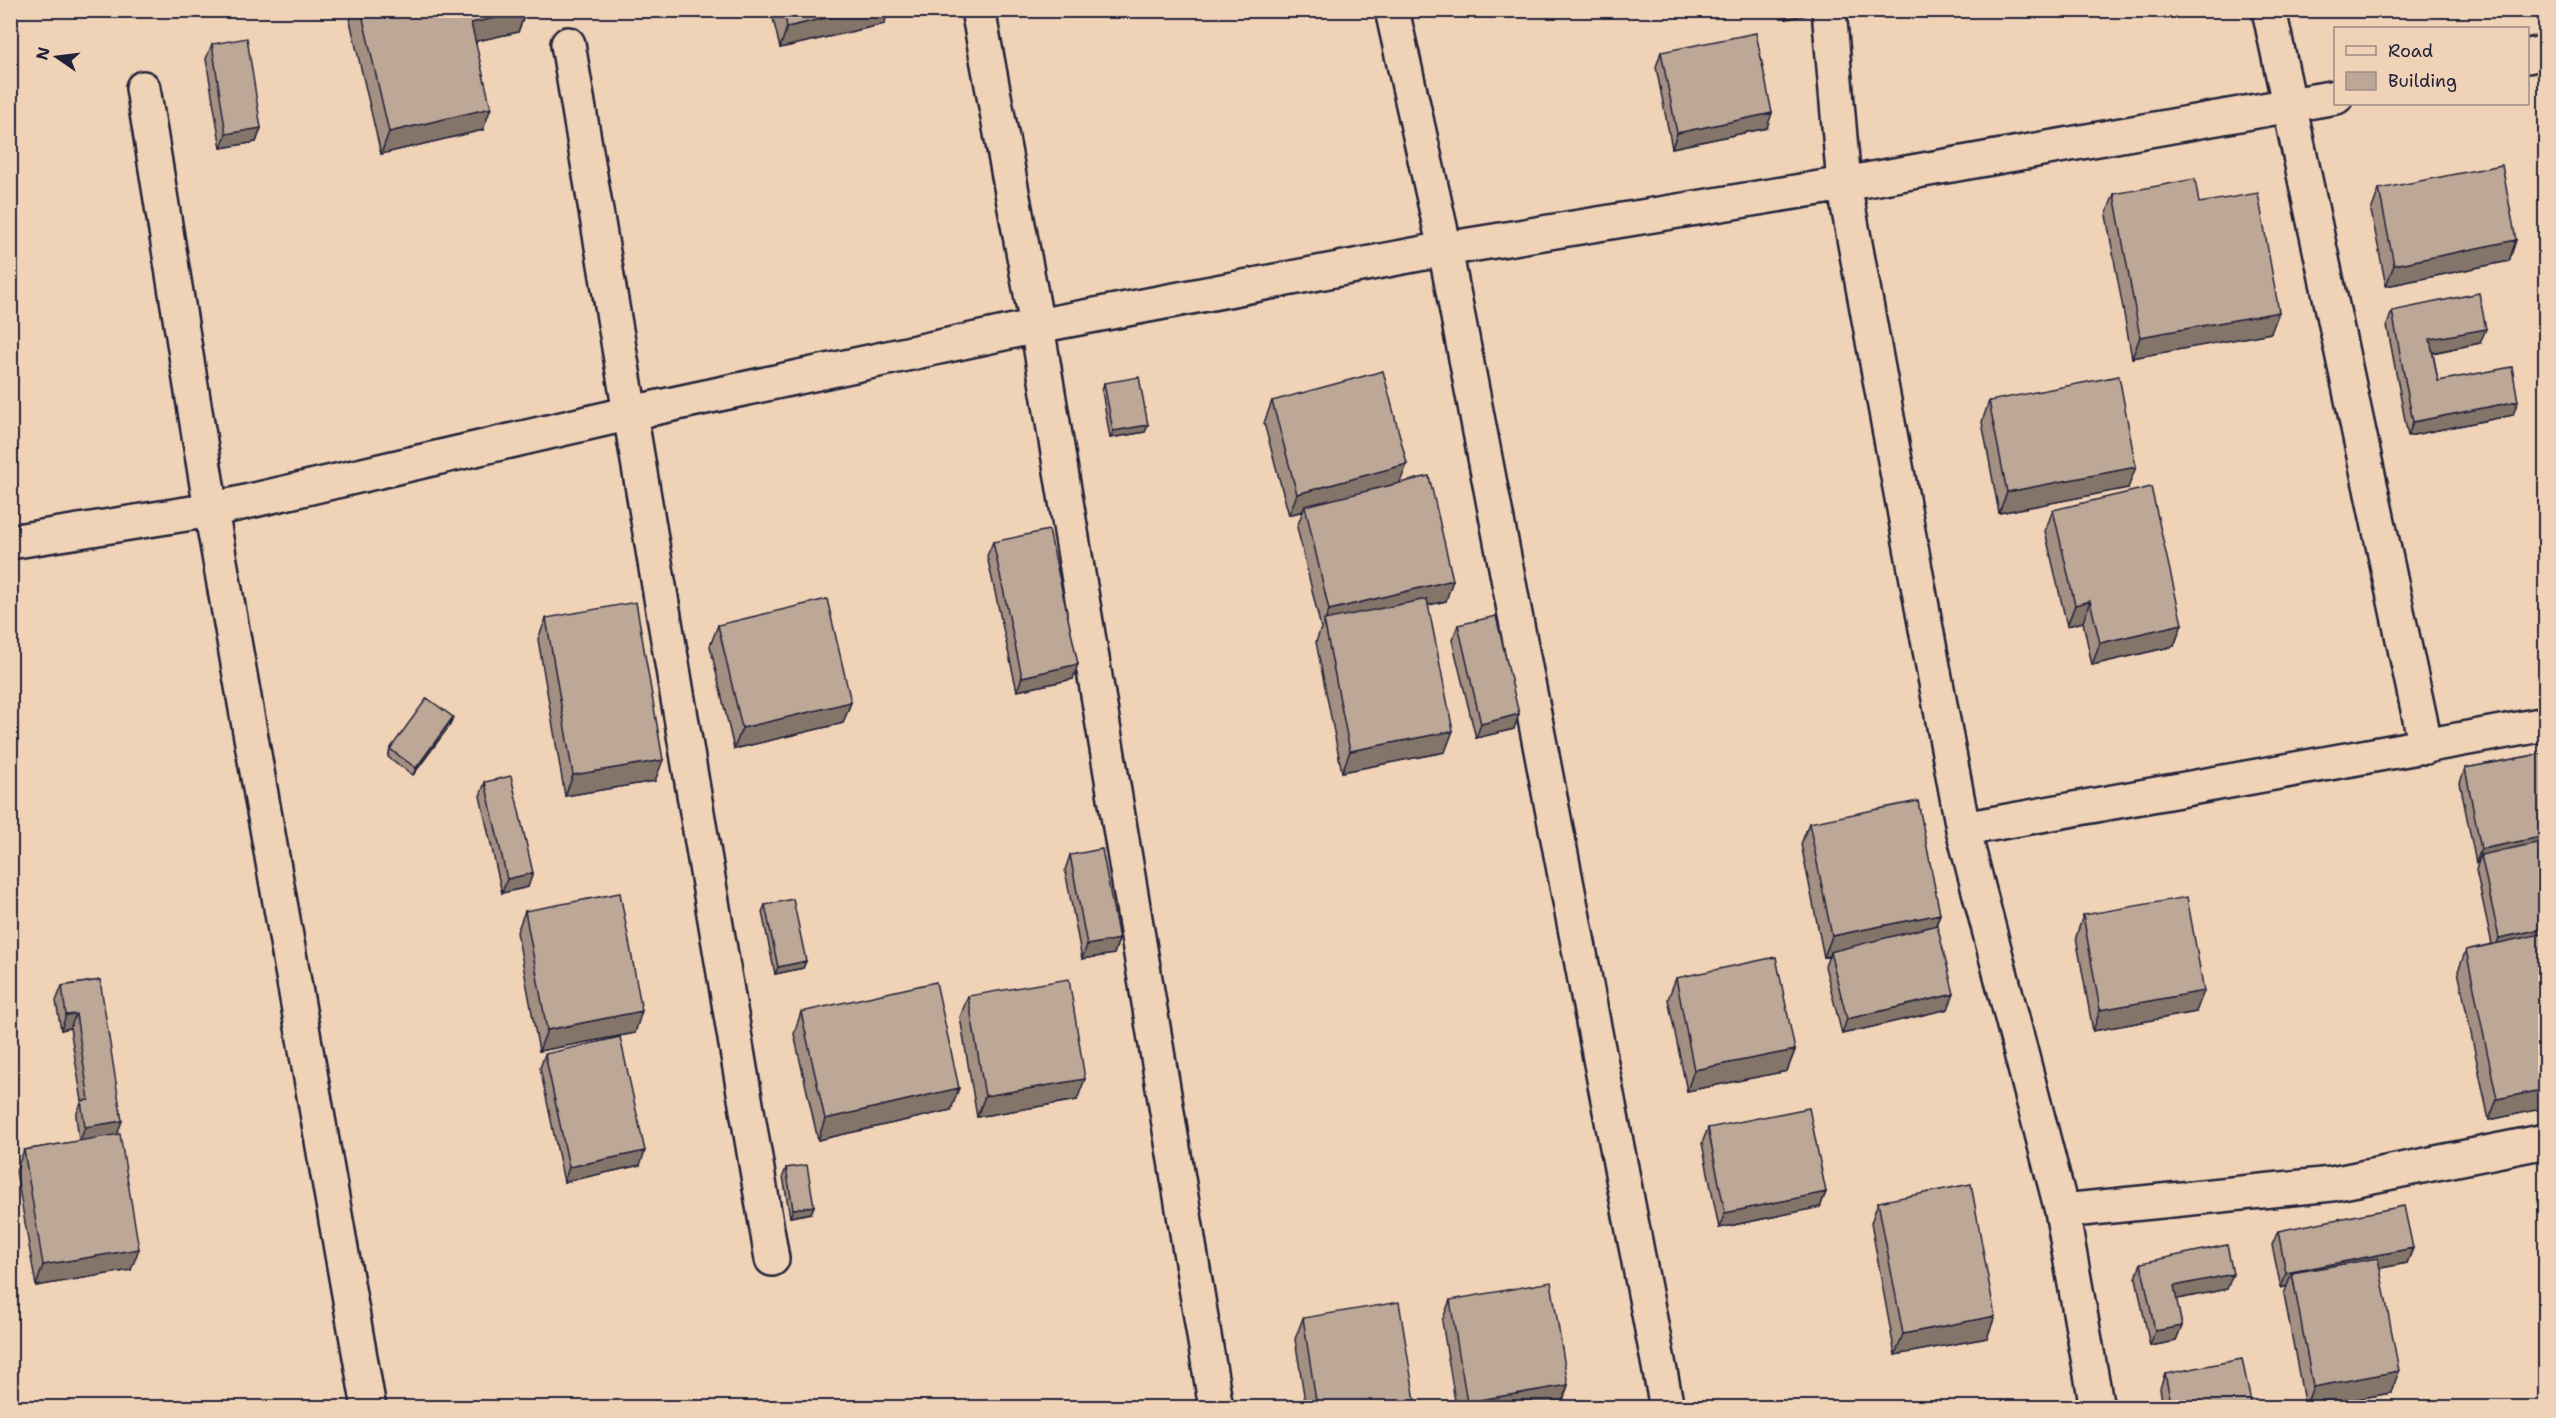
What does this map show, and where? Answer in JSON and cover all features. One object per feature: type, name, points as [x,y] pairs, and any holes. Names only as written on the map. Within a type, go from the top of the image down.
[{"type":"street","points":[[978,10],[1037,326],[1216,1407]]},
{"type":"street","points":[[1392,10],[1445,249],[1667,1407]]},
{"type":"street","points":[[1828,10],[1844,184],[1963,830],[2062,1212],[2097,1407]]},
{"type":"street","points":[[2269,10],[2426,747]]},
{"type":"street","points":[[568,44],[772,1259]]},
{"type":"street","points":[[2529,56],[2546,52]]},
{"type":"street","points":[[143,88],[211,510],[369,1407]]},
{"type":"street","points":[[10,542],[211,510],[630,413],[1037,326],[1445,249],[1844,184],[2334,97]]},
{"type":"street","points":[[1963,830],[2546,724]]},
{"type":"street","points":[[2062,1212],[2332,1184],[2546,1141]]},
{"type":"building","points":[[361,10],[526,11],[471,23],[491,108],[389,132]]},
{"type":"building","points":[[784,10],[859,10],[787,27]]},
{"type":"building","points":[[1756,33],[1772,113],[1677,133],[1661,52]]},
{"type":"building","points":[[247,38],[261,128],[226,134],[212,44]]},
{"type":"building","points":[[2502,165],[2516,240],[2394,265],[2379,189]]},
{"type":"building","points":[[2195,179],[2199,203],[2258,193],[2279,312],[2140,337],[2114,194]]},
{"type":"building","points":[[2479,293],[2486,329],[2430,339],[2438,381],[2512,367],[2518,401],[2413,422],[2392,311]]},
{"type":"building","points":[[1383,371],[1407,464],[1297,494],[1272,401]]},
{"type":"building","points":[[2119,376],[2136,467],[2007,492],[1989,401]]},
{"type":"building","points":[[1139,377],[1148,425],[1113,431],[1104,383]]},
{"type":"building","points":[[1429,476],[1453,580],[1329,610],[1305,506]]},
{"type":"building","points":[[2151,487],[2182,624],[2100,643],[2090,601],[2075,605],[2053,510]]},
{"type":"building","points":[[1049,530],[1078,664],[1022,677],[993,542]]},
{"type":"building","points":[[827,599],[851,702],[742,728],[718,625]]},
{"type":"building","points":[[1427,599],[1453,731],[1350,751],[1324,620]]},
{"type":"building","points":[[636,602],[663,760],[573,775],[546,618]]},
{"type":"building","points":[[1496,616],[1519,714],[1481,724],[1458,625]]},
{"type":"building","points":[[427,698],[453,717],[416,768],[390,749]]},
{"type":"building","points":[[2546,753],[2546,836],[2481,849],[2465,768]]},
{"type":"building","points":[[511,776],[533,873],[507,879],[485,782]]},
{"type":"building","points":[[1918,801],[1940,914],[1832,936],[1809,823]]},
{"type":"building","points":[[2546,841],[2546,928],[2499,938],[2481,855]]},
{"type":"building","points":[[1102,849],[1119,939],[1087,945],[1070,855]]},
{"type":"building","points":[[620,893],[642,1011],[547,1030],[525,911]]},
{"type":"building","points":[[2187,897],[2204,991],[2100,1010],[2083,915]]},
{"type":"building","points":[[793,899],[806,961],[778,967],[765,905]]},
{"type":"building","points":[[1937,925],[1954,994],[1847,1019],[1830,952]]},
{"type":"building","points":[[2546,933],[2546,1089],[2497,1099],[2466,950]]},
{"type":"building","points":[[1776,957],[1795,1050],[1694,1070],[1676,978]]},
{"type":"building","points":[[1069,979],[1085,1079],[985,1096],[968,996]]},
{"type":"building","points":[[100,980],[122,1121],[85,1127],[81,1101],[89,1100],[76,1014],[66,1015],[62,986]]},
{"type":"building","points":[[936,982],[959,1088],[825,1119],[801,1012]]},
{"type":"building","points":[[620,1037],[645,1151],[569,1167],[545,1054]]},
{"type":"building","points":[[1809,1108],[1826,1192],[1725,1213],[1708,1128]]},
{"type":"building","points":[[120,1134],[139,1249],[43,1265],[24,1150]]},
{"type":"building","points":[[807,1165],[814,1206],[793,1209],[786,1168]]},
{"type":"building","points":[[1971,1184],[1995,1316],[1903,1334],[1878,1202]]},
{"type":"building","points":[[2404,1206],[2413,1248],[2286,1273],[2278,1231]]},
{"type":"building","points":[[2227,1245],[2233,1274],[2174,1286],[2182,1326],[2155,1331],[2141,1263]]},
{"type":"building","points":[[2378,1258],[2399,1371],[2313,1387],[2292,1273]]},
{"type":"building","points":[[1551,1282],[1568,1385],[1467,1402],[1450,1300]]},
{"type":"building","points":[[1399,1302],[1416,1407],[1317,1407],[1303,1318]]},
{"type":"building","points":[[2242,1359],[2252,1407],[2172,1407],[2165,1374]]}]
